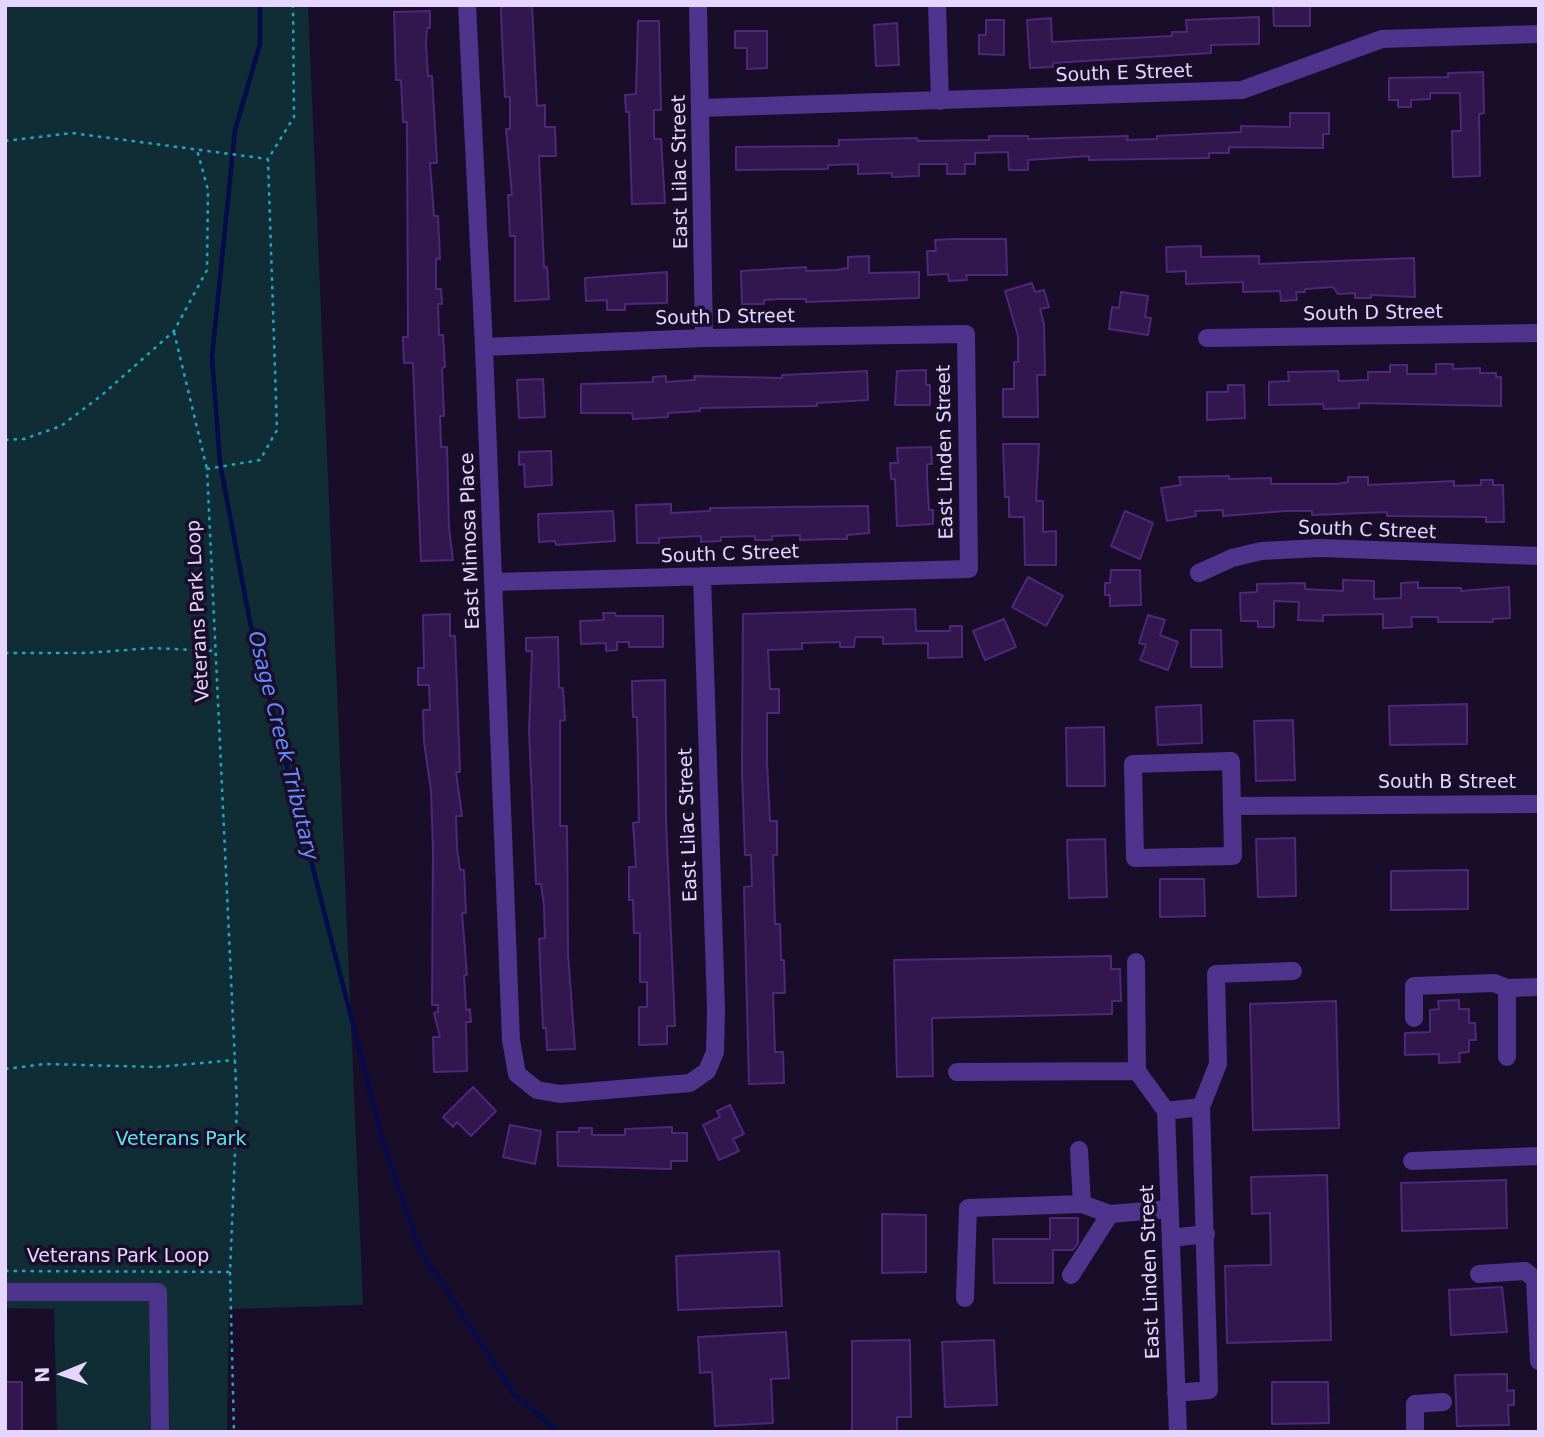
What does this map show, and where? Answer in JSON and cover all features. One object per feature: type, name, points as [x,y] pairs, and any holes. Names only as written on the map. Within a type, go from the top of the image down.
[{"type":"street","name":"East Mimosa Place","points":[[467,5],[484,347],[510,1026],[517,1074]]},
{"type":"street","name":"East Lilac Street","points":[[698,5],[704,338]]},
{"type":"street","points":[[937,5],[940,101]]},
{"type":"street","name":"South E Street","points":[[701,108],[1242,90],[1382,39],[1539,34]]},
{"type":"street","name":"South D Street","points":[[1207,338],[1539,333]]},
{"type":"street","name":"South D Street","points":[[484,347],[704,338],[966,334]]},
{"type":"street","name":"East Linden Street","points":[[966,334],[969,569]]},
{"type":"street","name":"South C Street","points":[[1199,573],[1232,558],[1261,551],[1320,548],[1539,556]]},
{"type":"street","name":"South C Street","points":[[493,582],[969,569]]},
{"type":"street","name":"East Lilac Street","points":[[517,1074],[537,1090],[560,1094],[690,1083],[707,1071],[715,1052],[716,1008],[702,576]]},
{"type":"street","points":[[1231,761],[1232,806],[1233,856],[1135,858],[1133,764],[1231,761]]},
{"type":"street","name":"South B Street","points":[[1232,806],[1539,804]]},
{"type":"street","points":[[1136,962],[1137,1071],[1166,1111],[1201,1107]]},
{"type":"street","points":[[1176,1393],[1209,1390],[1201,1107],[1218,1064],[1216,974],[1293,971]]},
{"type":"street","points":[[1414,1018],[1414,986],[1494,984],[1507,988],[1539,987]]},
{"type":"street","points":[[1507,988],[1507,1056]]},
{"type":"street","points":[[957,1072],[1137,1071]]},
{"type":"street","name":"East Linden Street","points":[[1166,1111],[1178,1432]]},
{"type":"street","points":[[1079,1150],[1082,1204]]},
{"type":"street","points":[[1412,1161],[1539,1156]]},
{"type":"street","points":[[965,1298],[968,1208],[1082,1204],[1110,1214],[1170,1209]]},
{"type":"street","points":[[1071,1275],[1110,1214]]},
{"type":"street","points":[[1171,1238],[1206,1234]]},
{"type":"street","points":[[1479,1274],[1525,1271],[1537,1279],[1539,1361]]},
{"type":"street","points":[[5,1292],[158,1292],[160,1432]]},
{"type":"street","points":[[1415,1432],[1415,1404],[1443,1402]]},
{"type":"path","points":[[207,469],[260,460],[277,430],[268,159],[294,117],[293,5]]},
{"type":"path","points":[[5,141],[72,133],[268,159]]},
{"type":"path","points":[[5,440],[24,439],[61,426],[102,395],[174,331],[206,270],[208,190],[197,150]]},
{"type":"path","name":"Veterans Park Loop","points":[[174,331],[207,469],[237,1105],[230,1272],[234,1432]]},
{"type":"path","points":[[5,653],[85,653],[153,648],[215,651]]},
{"type":"path","points":[[5,1069],[45,1064],[157,1067],[235,1060]]},
{"type":"path","name":"Veterans Park Loop","points":[[5,1271],[230,1272]]},
{"type":"green space","name":"Veterans Park","points":[[5,5],[308,5],[363,1305],[229,1309],[227,1432],[57,1432],[54,1309],[5,1308]]},
{"type":"building","points":[[532,5],[537,106],[545,105],[545,127],[555,127],[556,156],[539,156],[544,267],[547,267],[549,299],[515,301],[515,236],[510,236],[508,195],[512,195],[506,129],[510,129],[510,97],[505,97],[501,7]]},
{"type":"building","points":[[1273,5],[1310,5],[1310,26],[1274,26]]},
{"type":"building","points":[[430,11],[426,44],[428,76],[432,76],[437,163],[430,163],[434,216],[438,216],[440,259],[436,258],[436,289],[441,289],[442,304],[438,304],[439,335],[443,335],[445,367],[442,368],[444,416],[440,416],[441,447],[447,447],[449,528],[453,560],[421,561],[413,363],[404,363],[403,337],[408,337],[407,122],[403,122],[401,80],[396,80],[394,12]]},
{"type":"building","points":[[1259,17],[1259,44],[1211,45],[1211,53],[1053,63],[1053,67],[1030,68],[1027,20],[1051,18],[1052,42],[1172,36],[1172,32],[1187,32],[1186,20]]},
{"type":"building","points":[[986,20],[1004,20],[1004,55],[979,54],[979,35],[986,35]]},
{"type":"building","points":[[638,21],[659,21],[661,110],[654,110],[654,139],[661,139],[665,203],[632,204],[629,112],[626,112],[625,95],[636,94]]},
{"type":"building","points":[[897,23],[899,65],[876,66],[874,25]]},
{"type":"building","points":[[735,31],[767,31],[767,68],[747,69],[747,48],[735,48]]},
{"type":"building","points":[[1483,72],[1484,113],[1479,114],[1480,176],[1453,177],[1452,131],[1461,131],[1460,93],[1430,93],[1430,99],[1411,100],[1411,107],[1398,107],[1398,100],[1389,100],[1389,78],[1448,77],[1448,73]]},
{"type":"building","points":[[1290,113],[1329,113],[1329,134],[1323,134],[1323,148],[1229,147],[1229,153],[1209,153],[1209,158],[1089,160],[1089,156],[1028,160],[1028,170],[1009,170],[1008,152],[975,153],[975,164],[965,164],[965,174],[947,174],[947,164],[919,164],[919,176],[892,177],[892,173],[858,174],[858,164],[828,165],[828,169],[736,170],[736,147],[839,146],[839,140],[989,140],[989,136],[1028,136],[1028,139],[1128,136],[1127,140],[1157,139],[1157,136],[1241,132],[1241,126],[1290,127]]},
{"type":"building","points":[[1006,239],[1007,275],[966,275],[967,280],[949,281],[948,274],[928,275],[927,251],[936,251],[935,240]]},
{"type":"building","points":[[1201,246],[1201,257],[1259,256],[1259,264],[1414,258],[1415,297],[1371,295],[1371,298],[1355,298],[1355,293],[1338,294],[1333,287],[1305,289],[1305,292],[1296,292],[1297,300],[1281,301],[1280,291],[1243,292],[1243,282],[1186,284],[1186,271],[1167,272],[1166,247]]},
{"type":"building","points":[[869,256],[869,273],[919,272],[919,298],[806,302],[806,299],[779,299],[764,300],[764,304],[742,304],[741,271],[806,267],[806,271],[836,270],[848,268],[848,257]]},
{"type":"building","points":[[667,272],[667,303],[625,304],[625,310],[607,310],[607,300],[586,301],[585,278]]},
{"type":"building","points":[[1032,283],[1035,292],[1044,290],[1049,307],[1040,309],[1044,324],[1045,375],[1037,375],[1038,417],[1003,417],[1003,389],[1014,389],[1014,362],[1018,362],[1018,336],[1005,291]]},
{"type":"building","points":[[1121,292],[1148,296],[1145,317],[1151,318],[1148,335],[1109,329],[1112,307],[1119,308]]},
{"type":"building","points":[[1436,364],[1453,364],[1453,369],[1480,368],[1480,373],[1496,373],[1496,377],[1501,377],[1501,406],[1359,403],[1359,408],[1324,409],[1323,404],[1269,405],[1269,382],[1289,381],[1288,372],[1338,371],[1339,381],[1368,380],[1368,372],[1390,372],[1390,365],[1407,365],[1407,374],[1436,374]]},
{"type":"building","points":[[926,370],[926,385],[930,385],[930,405],[895,405],[897,371]]},
{"type":"building","points":[[867,371],[868,400],[817,403],[817,406],[700,408],[700,411],[668,413],[668,417],[633,419],[632,413],[581,413],[581,384],[653,382],[653,377],[666,376],[666,382],[695,380],[694,376],[782,378],[782,375]]},
{"type":"building","points":[[543,379],[545,417],[519,418],[517,380]]},
{"type":"building","points":[[1228,385],[1244,385],[1245,418],[1207,420],[1207,392],[1228,392]]},
{"type":"building","points":[[1003,444],[1039,444],[1036,501],[1043,501],[1043,532],[1056,531],[1056,565],[1025,565],[1024,517],[1009,517],[1009,497],[1005,497]]},
{"type":"building","points":[[931,447],[932,464],[927,464],[927,478],[929,510],[933,510],[933,524],[897,526],[895,479],[891,479],[890,463],[898,463],[897,448]]},
{"type":"building","points":[[551,451],[552,485],[525,487],[524,464],[519,465],[519,452]]},
{"type":"building","points":[[1229,476],[1229,479],[1271,478],[1271,484],[1337,484],[1348,482],[1348,477],[1368,477],[1368,485],[1454,481],[1454,486],[1481,485],[1481,480],[1493,480],[1493,485],[1503,485],[1504,522],[1486,522],[1486,517],[1387,516],[1387,512],[1312,515],[1312,511],[1285,511],[1223,516],[1223,510],[1195,511],[1196,516],[1167,521],[1161,488],[1181,485],[1179,477]]},
{"type":"building","points":[[671,504],[671,513],[710,511],[710,508],[868,506],[869,533],[847,535],[847,539],[800,540],[800,535],[772,536],[772,540],[755,540],[755,536],[721,537],[721,541],[701,542],[701,536],[659,538],[659,543],[637,543],[636,505]]},
{"type":"building","points":[[613,511],[615,541],[556,545],[555,541],[539,542],[538,514]]},
{"type":"building","points":[[1125,511],[1153,523],[1140,559],[1111,546]]},
{"type":"building","points":[[1111,570],[1140,570],[1141,605],[1110,606],[1110,595],[1105,595],[1105,583],[1110,583]]},
{"type":"building","points":[[1028,577],[1063,596],[1046,626],[1012,607]]},
{"type":"building","points":[[1343,580],[1374,581],[1374,599],[1401,598],[1401,583],[1418,582],[1418,588],[1461,588],[1461,591],[1509,587],[1510,618],[1493,619],[1493,622],[1438,622],[1438,617],[1411,617],[1412,627],[1383,628],[1383,614],[1323,615],[1323,621],[1298,620],[1299,602],[1274,601],[1274,627],[1258,627],[1258,621],[1241,621],[1240,593],[1257,592],[1257,584],[1305,583],[1305,589],[1343,591]]},
{"type":"building","points":[[915,609],[916,631],[950,631],[950,626],[962,626],[962,657],[928,658],[928,643],[883,644],[883,637],[855,637],[854,647],[840,647],[840,642],[802,643],[802,649],[768,650],[770,689],[779,689],[779,713],[767,713],[767,762],[770,821],[777,821],[777,855],[773,855],[775,924],[780,924],[785,993],[773,993],[775,1052],[783,1052],[784,1083],[749,1084],[744,887],[752,886],[751,855],[745,855],[742,772],[743,614]]},
{"type":"building","points":[[603,613],[615,613],[616,616],[663,616],[663,647],[629,647],[629,642],[617,642],[617,650],[606,651],[606,643],[581,644],[580,621],[604,620]]},
{"type":"building","points":[[450,614],[450,636],[455,636],[460,772],[456,772],[462,816],[456,816],[457,848],[460,870],[464,870],[466,913],[462,913],[467,975],[464,975],[466,1010],[470,1009],[471,1022],[466,1022],[467,1071],[434,1072],[433,1037],[440,1037],[434,1013],[438,1012],[438,1005],[432,1005],[433,849],[431,790],[424,742],[423,710],[430,710],[429,685],[418,685],[418,668],[424,668],[423,615]]},
{"type":"building","points":[[1148,615],[1165,620],[1160,635],[1178,642],[1168,670],[1140,660],[1146,645],[1139,643]]},
{"type":"building","points":[[1004,619],[1016,647],[985,660],[973,631]]},
{"type":"building","points":[[1191,630],[1221,630],[1222,667],[1191,667]]},
{"type":"building","points":[[558,637],[559,688],[563,688],[565,720],[560,721],[560,826],[567,826],[568,954],[575,1049],[547,1050],[546,1028],[543,1028],[539,939],[545,938],[544,906],[541,884],[536,884],[529,731],[532,651],[526,651],[526,638]]},
{"type":"building","points":[[665,680],[666,821],[675,1026],[667,1026],[667,1044],[639,1045],[639,1007],[647,1007],[647,982],[640,982],[640,933],[634,933],[633,900],[629,900],[629,867],[636,867],[633,823],[639,822],[637,717],[633,717],[632,681]]},
{"type":"building","points":[[1467,704],[1467,744],[1390,745],[1389,706]]},
{"type":"building","points":[[1201,705],[1202,743],[1158,745],[1156,707]]},
{"type":"building","points":[[1293,720],[1295,780],[1256,781],[1254,721]]},
{"type":"building","points":[[1104,727],[1105,786],[1067,786],[1066,728]]},
{"type":"building","points":[[1295,838],[1296,896],[1258,897],[1256,839]]},
{"type":"building","points":[[1105,839],[1107,897],[1069,898],[1067,840]]},
{"type":"building","points":[[1468,870],[1468,909],[1391,910],[1391,871]]},
{"type":"building","points":[[1160,879],[1204,879],[1205,916],[1160,917]]},
{"type":"building","points":[[1111,956],[1111,969],[1120,969],[1121,1001],[1112,1001],[1112,1014],[932,1018],[933,1076],[897,1077],[894,960]]},
{"type":"building","points":[[1459,1000],[1459,1009],[1469,1009],[1469,1023],[1475,1023],[1476,1040],[1469,1040],[1469,1052],[1459,1053],[1460,1062],[1439,1063],[1439,1054],[1405,1055],[1405,1033],[1430,1032],[1430,1010],[1439,1009],[1438,1001]]},
{"type":"building","points":[[1336,1001],[1339,1128],[1253,1130],[1250,1004]]},
{"type":"building","points":[[473,1087],[496,1111],[471,1136],[457,1122],[453,1127],[443,1117]]},
{"type":"building","points":[[730,1105],[744,1134],[733,1139],[739,1151],[719,1160],[703,1125],[720,1117],[717,1111]]},
{"type":"building","points":[[510,1125],[541,1131],[535,1164],[503,1157]]},
{"type":"building","points":[[672,1127],[672,1133],[687,1133],[687,1161],[671,1161],[671,1169],[558,1166],[557,1132],[579,1132],[579,1128],[592,1128],[592,1135],[625,1135],[625,1129]]},
{"type":"building","points":[[1327,1175],[1331,1340],[1227,1343],[1225,1266],[1271,1265],[1270,1213],[1252,1214],[1251,1177]]},
{"type":"building","points":[[1506,1180],[1507,1228],[1402,1231],[1401,1183]]},
{"type":"building","points":[[882,1214],[926,1215],[926,1272],[882,1273]]},
{"type":"building","points":[[1050,1218],[1078,1218],[1078,1243],[1073,1250],[1053,1250],[1053,1283],[994,1283],[993,1239],[1050,1239]]},
{"type":"building","points":[[779,1251],[782,1306],[678,1310],[676,1256]]},
{"type":"building","points":[[1502,1287],[1507,1332],[1451,1335],[1449,1290]]},
{"type":"building","points":[[786,1332],[789,1378],[771,1379],[773,1423],[715,1426],[712,1372],[700,1373],[698,1337]]},
{"type":"building","points":[[910,1340],[911,1417],[897,1417],[897,1432],[852,1432],[852,1341]]},
{"type":"building","points":[[994,1340],[997,1405],[945,1407],[942,1342]]},
{"type":"building","points":[[1507,1374],[1507,1391],[1514,1390],[1514,1405],[1508,1405],[1509,1425],[1457,1426],[1455,1375]]},
{"type":"building","points":[[5,1382],[22,1382],[22,1432],[5,1432]]},
{"type":"building","points":[[1272,1382],[1328,1382],[1329,1423],[1272,1424]]},
{"type":"waterway","name":"Osage Creek Tributary","points":[[260,5],[260,44],[235,130],[212,357],[220,463],[250,622],[383,1142],[420,1250],[514,1394],[558,1432]]}]
